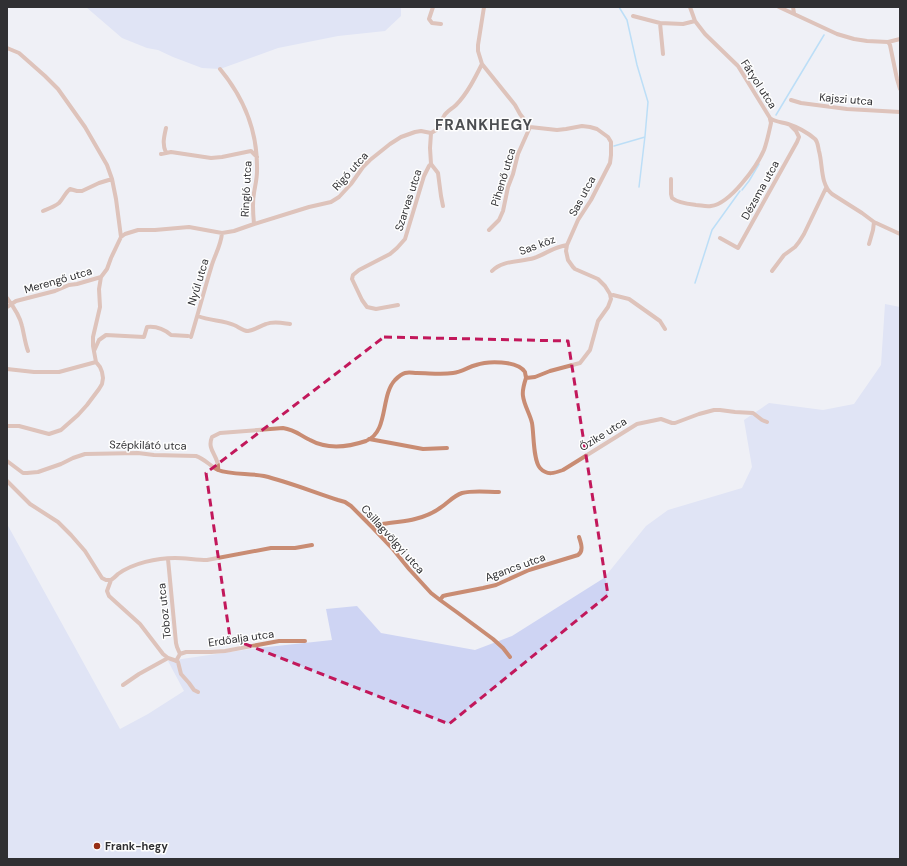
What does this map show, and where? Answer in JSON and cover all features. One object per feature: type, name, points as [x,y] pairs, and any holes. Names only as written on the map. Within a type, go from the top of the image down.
[{"type":"street","points":[[433,7],[429,19],[432,23],[441,24]]},
{"type":"street","points":[[484,7],[478,46],[482,64],[515,105],[530,127]]},
{"type":"street","name":"Fátyol utca","points":[[690,7],[696,21],[705,34],[738,66],[770,118],[775,121],[790,124],[816,140],[821,158],[826,188]]},
{"type":"street","points":[[779,7],[818,26],[854,39],[888,42],[900,39]]},
{"type":"street","points":[[793,7],[794,14]]},
{"type":"street","points":[[633,16],[660,23],[684,24],[696,21]]},
{"type":"street","points":[[660,23],[663,54]]},
{"type":"street","points":[[888,42],[900,89]]},
{"type":"street","points":[[7,48],[19,53],[45,76],[62,94],[86,127],[107,165],[112,179],[121,237],[125,234],[138,230],[189,227],[222,233],[234,231],[254,224]]},
{"type":"street","points":[[432,133],[440,127],[444,116],[465,93],[482,64]]},
{"type":"street","name":"Ringló utca","points":[[220,69],[233,86],[248,116],[255,140],[257,174],[254,194],[254,224]]},
{"type":"street","name":"Kajszi utca","points":[[791,100],[801,103],[839,108],[900,112]]},
{"type":"street","points":[[671,178],[671,194],[672,198],[675,200],[691,204],[711,206],[719,204],[738,188],[751,171],[764,149],[771,123],[770,118]]},
{"type":"street","name":"Dézsma utca","points":[[720,238],[738,248],[799,137],[790,124]]},
{"type":"street","name":"Sas utca","points":[[530,127],[557,130],[582,126],[590,127],[597,129],[608,137],[611,142],[610,163],[591,200],[578,220],[567,245]]},
{"type":"street","name":"Pihenő utca","points":[[489,230],[499,220],[503,211],[508,187],[518,154],[530,127]]},
{"type":"street","points":[[166,128],[163,142],[166,152]]},
{"type":"street","name":"Rigó utca","points":[[254,224],[309,207],[331,202],[339,197],[370,160],[390,144],[401,137],[415,132],[432,133]]},
{"type":"street","name":"Szarvas utca","points":[[398,306],[376,309],[367,307],[352,280],[353,275],[359,270],[390,254],[405,239],[424,176],[431,164],[430,148],[432,133]]},
{"type":"street","points":[[161,154],[171,152],[211,158],[251,151],[257,157]]},
{"type":"street","points":[[431,164],[438,173],[443,206]]},
{"type":"street","points":[[43,211],[60,202],[66,192],[70,189],[82,191],[112,179]]},
{"type":"street","points":[[772,271],[784,255],[799,242],[826,188],[832,194],[874,222],[900,234]]},
{"type":"street","points":[[868,244],[874,222]]},
{"type":"street","name":"Nyúl utca","points":[[94,352],[99,340],[106,334],[144,337],[147,327],[154,326],[167,331],[171,335],[190,337],[198,316],[204,289],[219,247],[222,233]]},
{"type":"street","name":"Merengő utca","points":[[7,307],[16,301],[101,277],[107,269],[121,237]]},
{"type":"street","points":[[218,470],[218,461],[210,443],[212,437],[220,433],[283,428],[297,432],[317,444],[333,447],[346,446],[369,439],[376,433],[380,425],[390,387],[399,376],[406,373],[452,374],[462,372],[480,363],[504,363],[512,364],[520,368],[525,372],[526,378],[535,377],[580,362],[590,350],[598,321],[608,307],[610,296],[605,286],[598,279],[573,267],[567,257],[567,245]]},
{"type":"street","name":"Sas köz","points":[[492,271],[495,267],[505,263],[522,261],[536,257],[553,248],[567,245]]},
{"type":"street","points":[[7,426],[19,426],[49,434],[61,430],[87,405],[102,384],[102,372],[96,362],[93,346],[93,337],[100,308],[99,289],[101,277]]},
{"type":"street","points":[[610,296],[613,294],[629,299],[660,322],[665,329]]},
{"type":"street","points":[[7,298],[21,323],[28,351]]},
{"type":"street","points":[[198,316],[208,320],[232,324],[246,331],[269,323],[280,322],[290,324]]},
{"type":"street","points":[[7,369],[34,372],[59,372],[96,362]]},
{"type":"street","name":"Őzike utca","points":[[526,378],[523,396],[532,422],[536,458],[539,467],[548,474],[563,470],[637,424],[662,419],[675,424],[699,414],[718,410],[753,413],[767,422]]},
{"type":"street","points":[[369,439],[422,449],[447,448]]},
{"type":"street","name":"Szépkilátó utca","points":[[7,461],[23,473],[27,474],[38,472],[85,454],[138,453],[196,456],[200,457],[218,470]]},
{"type":"street","name":"Csillagvölgyi utca","points":[[218,470],[270,477],[345,502],[351,506],[392,548],[423,585],[440,600],[493,639],[510,657]]},
{"type":"street","points":[[7,481],[30,504],[58,522],[85,550],[102,578],[111,580]]},
{"type":"street","points":[[373,528],[380,524],[407,521],[426,515],[439,509],[454,496],[464,492],[499,492]]},
{"type":"street","name":"Agancs utca","points":[[440,600],[443,596],[496,585],[529,570],[579,554],[581,552],[581,548],[579,537]]},
{"type":"street","points":[[198,692],[194,690],[181,674],[179,663],[163,654],[140,624],[109,596],[107,590],[111,580],[127,569],[152,560],[168,558],[207,560],[271,548],[295,548],[312,545]]},
{"type":"street","name":"Toboz utca","points":[[168,558],[176,643],[180,654]]},
{"type":"street","name":"Erdőalja utca","points":[[180,654],[186,652],[225,651],[279,641],[305,642]]},
{"type":"street","points":[[176,661],[180,654]]},
{"type":"street","points":[[123,685],[139,674],[168,658]]},
{"type":"highlighted area","points":[[384,337],[568,341],[608,595],[449,724],[230,638],[206,473]]},
{"type":"shaded area","points":[[86,7],[401,7],[401,16],[385,31],[338,36],[278,48],[220,69],[202,68],[158,50],[147,48],[122,38]]},
{"type":"shaded area","points":[[885,304],[900,307],[900,859],[7,859],[7,524],[120,729],[148,714],[184,691],[168,661],[258,648],[332,640],[326,609],[357,606],[381,633],[475,650],[512,636],[604,578],[646,526],[668,510],[742,488],[752,467],[744,420],[769,403],[823,410],[854,404],[881,365]]},
{"type":"waterway","points":[[619,7],[627,20],[637,65],[648,102],[639,187]]},
{"type":"waterway","points":[[776,115],[824,35]]},
{"type":"waterway","points":[[614,146],[645,137]]},
{"type":"waterway","points":[[742,190],[759,164]]},
{"type":"waterway","points":[[695,283],[712,230],[740,191]]},
{"type":"place","name":"Frank-hegy","points":[[97,846]]},
{"type":"district","name":"FRANKHEGY","points":[[484,125]]}]
